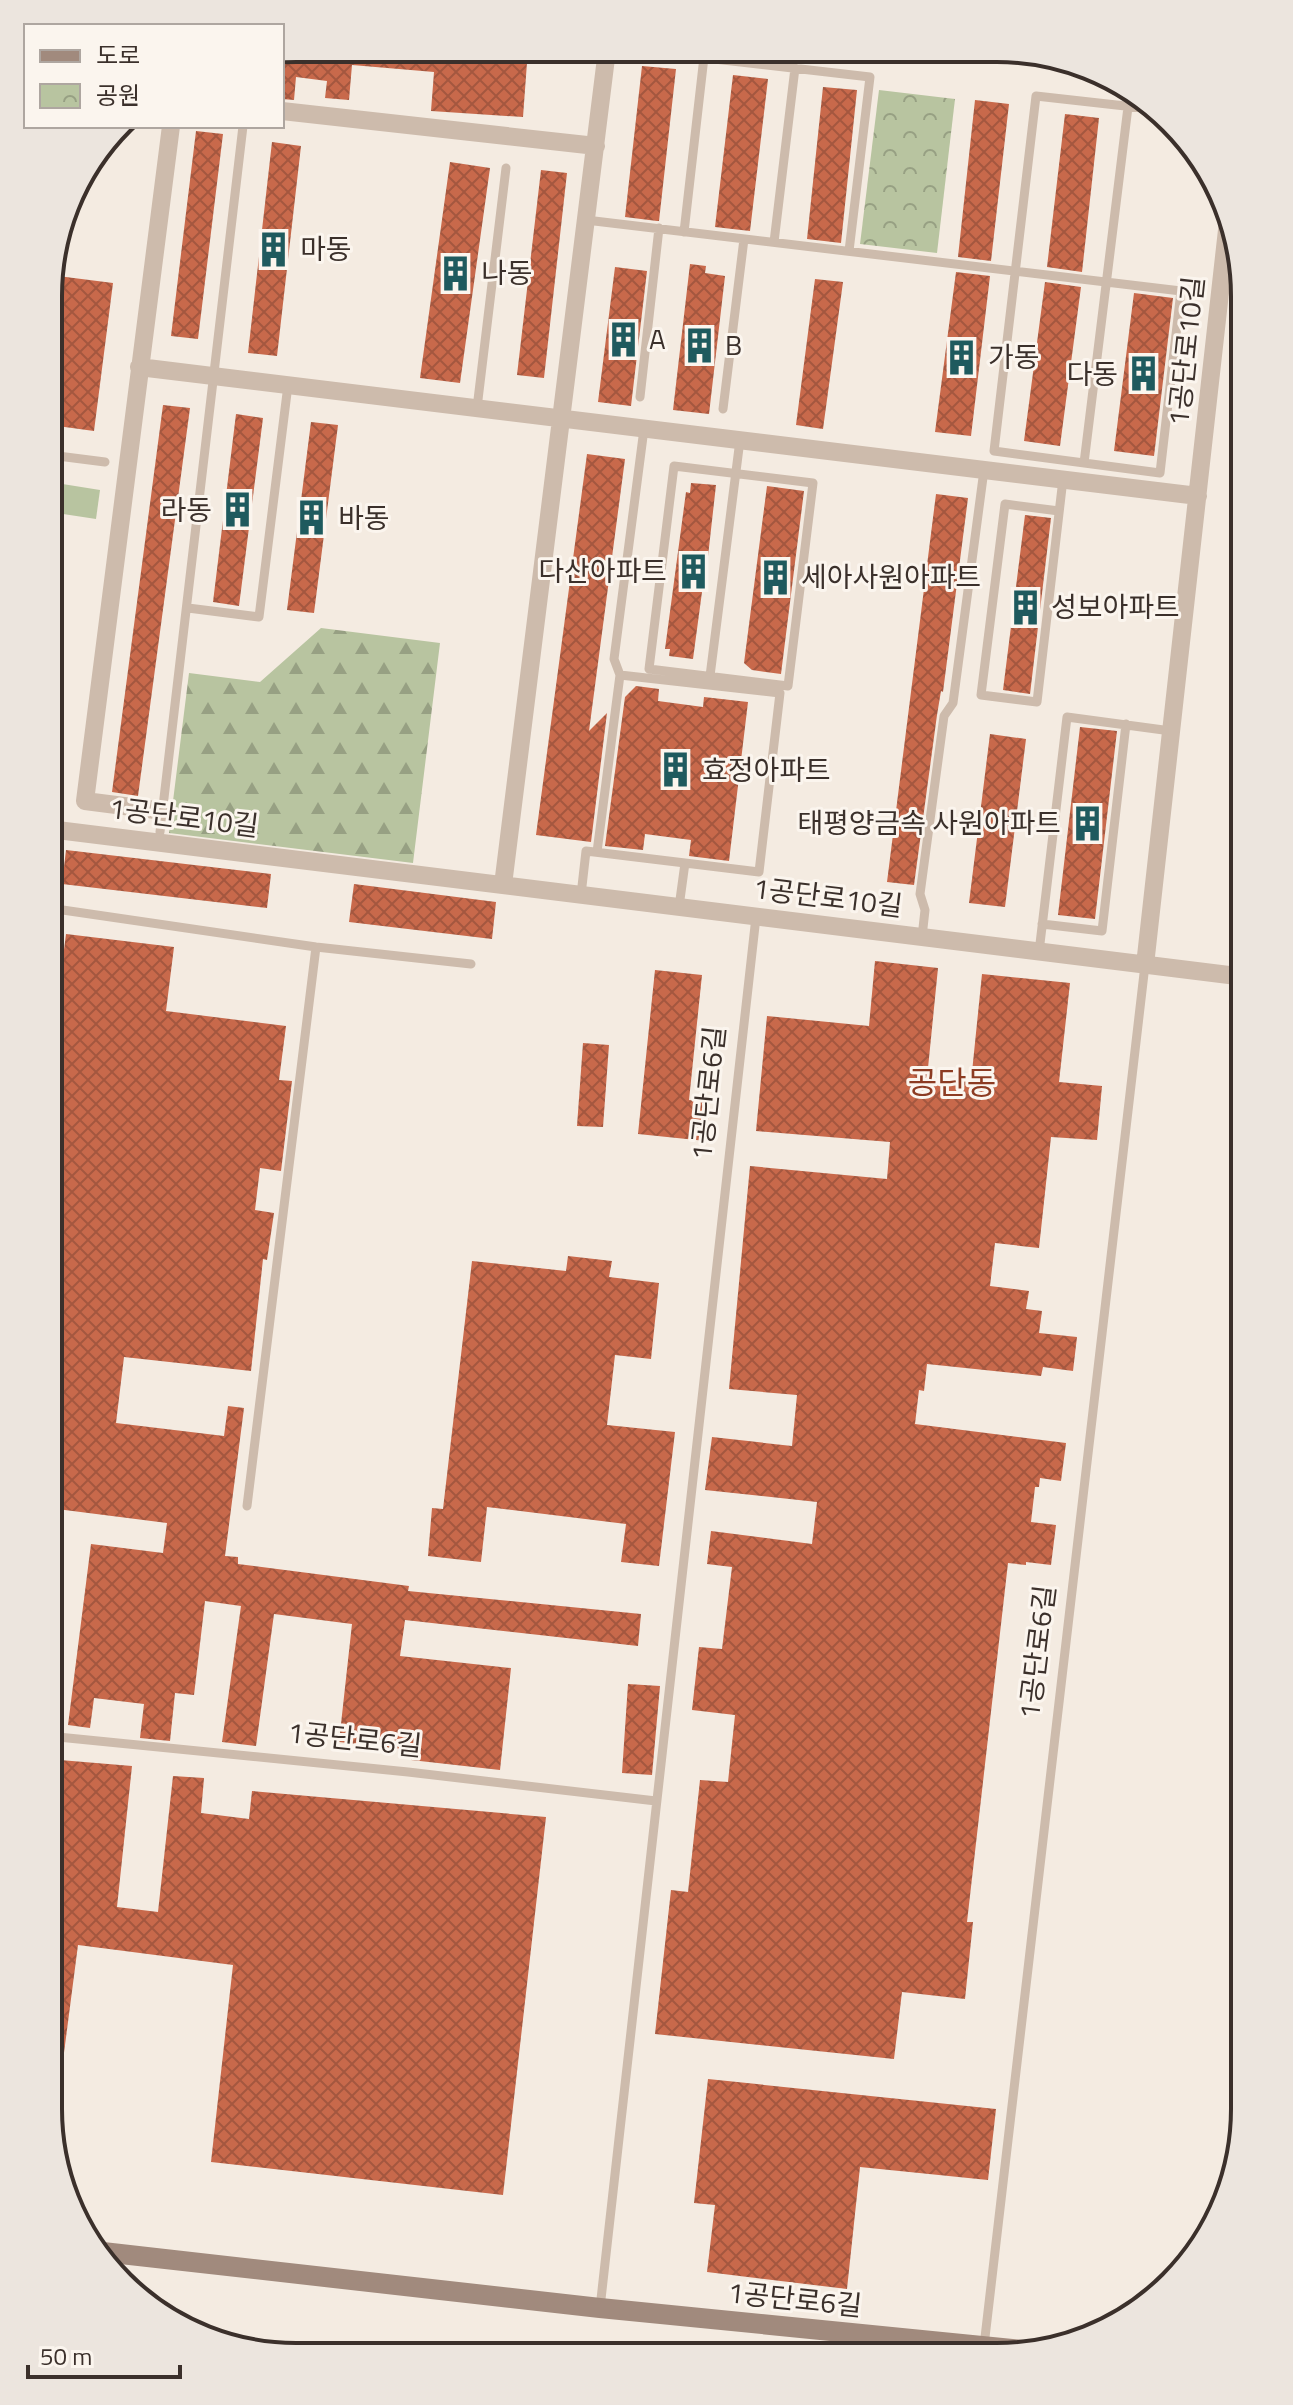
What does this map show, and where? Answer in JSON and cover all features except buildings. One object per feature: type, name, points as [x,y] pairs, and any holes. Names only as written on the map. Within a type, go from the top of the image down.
[{"type":"street","points":[[503,885],[606,63]]},
{"type":"street","points":[[284,111],[596,146]]},
{"type":"street","points":[[163,811],[85,801],[171,128]]},
{"type":"street","name":"1공단로10길","points":[[1145,965],[1225,244]]},
{"type":"street","points":[[139,367],[1198,496]]},
{"type":"street","name":"1공단로10길","points":[[62,831],[1231,975]]},
{"type":"street","name":"1공단로6길","points":[[111,2253],[600,2308],[954,2343]]},
{"type":"lane","points":[[684,232],[703,62]]},
{"type":"lane","points":[[748,62],[870,77],[849,251]]},
{"type":"lane","points":[[774,242],[795,68]]},
{"type":"lane","points":[[586,220],[1015,272],[1181,291],[1160,473],[994,451],[1015,272],[1036,96],[1135,108]]},
{"type":"lane","points":[[1084,463],[1128,107]]},
{"type":"lane","points":[[160,832],[243,128]]},
{"type":"lane","points":[[477,408],[506,168]]},
{"type":"lane","points":[[640,397],[659,228]]},
{"type":"lane","points":[[723,409],[744,239]]},
{"type":"lane","points":[[188,608],[259,617],[288,385]]},
{"type":"lane","points":[[597,852],[620,675],[614,659],[644,429]]},
{"type":"lane","points":[[710,676],[740,440]]},
{"type":"lane","points":[[62,457],[105,462]]},
{"type":"lane","points":[[674,466],[813,483],[788,686],[710,676],[649,669],[674,466]]},
{"type":"lane","points":[[922,937],[925,910],[920,894],[944,716],[953,703],[984,470]]},
{"type":"lane","points":[[1059,511],[1005,504],[981,695],[1037,702],[1063,479]]},
{"type":"lane","points":[[581,895],[586,851],[759,872],[780,693],[620,675]]},
{"type":"lane","points":[[1039,952],[1067,717],[1171,731]]},
{"type":"lane","points":[[1042,924],[1102,931],[1126,724]]},
{"type":"lane","points":[[679,907],[685,863]]},
{"type":"lane","points":[[62,910],[316,947],[471,964]]},
{"type":"lane","name":"1공단로6길","points":[[600,2308],[756,917]]},
{"type":"lane","points":[[247,1506],[316,947]]},
{"type":"lane","name":"1공단로6길","points":[[984,2343],[1145,965]]},
{"type":"lane","name":"1공단로6길","points":[[62,1737],[408,1772],[656,1801]]},
{"type":"green space","points":[[879,90],[955,99],[937,253],[860,244]]},
{"type":"green space","points":[[62,484],[100,490],[96,519],[62,514]]},
{"type":"green space","points":[[321,628],[440,643],[413,863],[169,833],[189,673],[260,682]]},
{"type":"place","name":"마동","points":[[274,249]]},
{"type":"place","name":"나동","points":[[455,273]]},
{"type":"place","name":"A","points":[[623,339]]},
{"type":"place","name":"B","points":[[699,345]]},
{"type":"place","name":"가동","points":[[962,357]]},
{"type":"place","name":"다동","points":[[1144,374]]},
{"type":"place","name":"라동","points":[[238,510]]},
{"type":"place","name":"바동","points":[[312,518]]},
{"type":"place","name":"다산아파트","points":[[693,571]]},
{"type":"place","name":"세아사원아파트","points":[[775,577]]},
{"type":"place","name":"성보아파트","points":[[1025,607]]},
{"type":"place","name":"효정아파트","points":[[676,770]]},
{"type":"place","name":"태평양금속 사원아파트","points":[[1087,823]]},
{"type":"district","name":"공단동","points":[[952,1083]]}]
